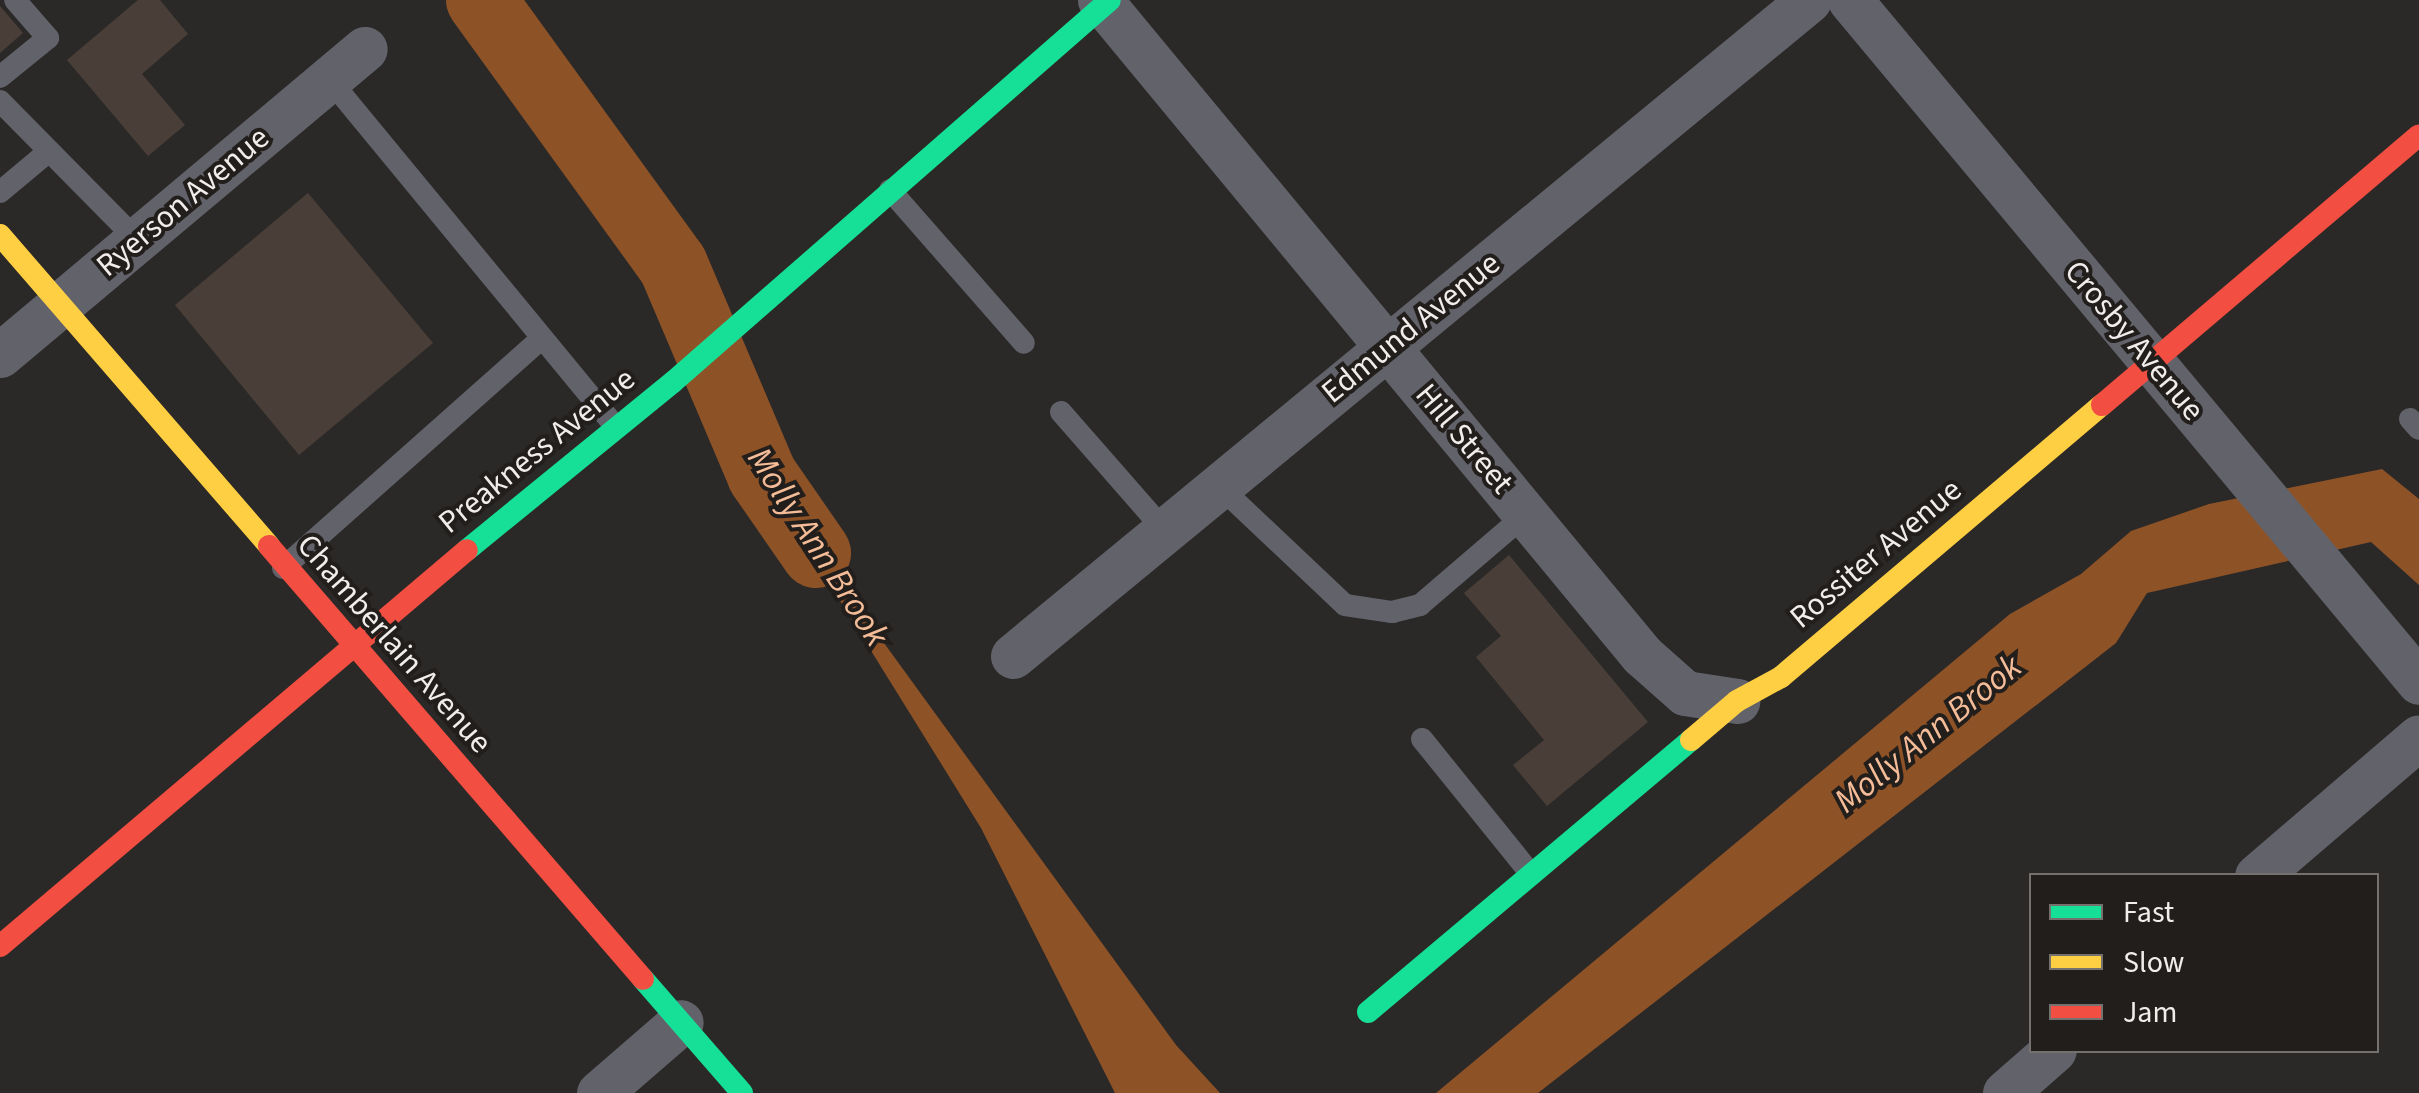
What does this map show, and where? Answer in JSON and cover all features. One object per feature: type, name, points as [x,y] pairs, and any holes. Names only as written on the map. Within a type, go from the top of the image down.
[{"type":"street","name":"Edmund Avenue","points":[[1013,656],[1809,0]]},
{"type":"street","name":"Crosby Avenue","points":[[1850,0],[2419,682]]},
{"type":"street","name":"Hill Street","points":[[1104,2],[1666,681],[1713,701],[1737,701]]},
{"type":"street","name":"Preakness Avenue","points":[[0,946],[614,424],[673,382],[752,315],[1104,2]]},
{"type":"street","name":"Ryerson Avenue","points":[[0,355],[365,49]]},
{"type":"street","name":"Rossiter Avenue","points":[[1368,1012],[1737,701],[1781,677],[2419,135]]},
{"type":"street","name":"Chamberlain Avenue","points":[[0,236],[742,1093]]},
{"type":"street","points":[[2260,873],[2419,737]]},
{"type":"street","points":[[599,1093],[681,1022]]},
{"type":"street","points":[[2005,1093],[2051,1053]]},
{"type":"lane","points":[[0,77],[48,38],[16,0]]},
{"type":"lane","points":[[329,79],[614,424]]},
{"type":"lane","points":[[0,101],[137,240]]},
{"type":"lane","points":[[0,192],[48,152]]},
{"type":"lane","points":[[890,190],[1024,343]]},
{"type":"lane","points":[[284,568],[542,338]]},
{"type":"lane","points":[[1061,412],[1166,531]]},
{"type":"lane","points":[[1220,486],[1344,605],[1392,612],[1420,605],[1526,514]]},
{"type":"lane","points":[[1422,738],[1531,874]]},
{"type":"water","points":[[2382,469],[2419,499],[2419,585],[2371,542],[2147,593],[2116,643],[1538,1093],[1436,1093],[2010,614],[2081,574],[2131,531],[2209,504]]},
{"type":"water","points":[[762,475],[1176,1045],[1220,1093],[1115,1093],[981,828]]},
{"type":"building","points":[[138,0],[160,0],[188,34],[142,74],[185,125],[148,156],[67,60]]},
{"type":"building","points":[[0,6],[23,33],[0,53]]},
{"type":"building","points":[[308,193],[433,343],[299,455],[175,305]]},
{"type":"building","points":[[1509,555],[1648,722],[1547,806],[1513,765],[1544,740],[1476,657],[1501,636],[1464,593]]},
{"type":"waterway","name":"Molly Ann Brook","points":[[481,0],[673,265],[762,475],[816,553]]},
{"type":"traffic: fast","points":[[467,550],[673,382],[1110,0]]},
{"type":"traffic: fast","points":[[1368,1012],[1691,740]]},
{"type":"traffic: fast","points":[[643,979],[742,1093]]},
{"type":"traffic: slow","points":[[0,235],[269,546]]},
{"type":"traffic: slow","points":[[1691,740],[1737,701],[1781,677],[2102,405]]},
{"type":"traffic: jam","points":[[2102,405],[2419,135]]},
{"type":"traffic: jam","points":[[269,546],[643,979]]},
{"type":"traffic: jam","points":[[0,946],[467,550]]}]
